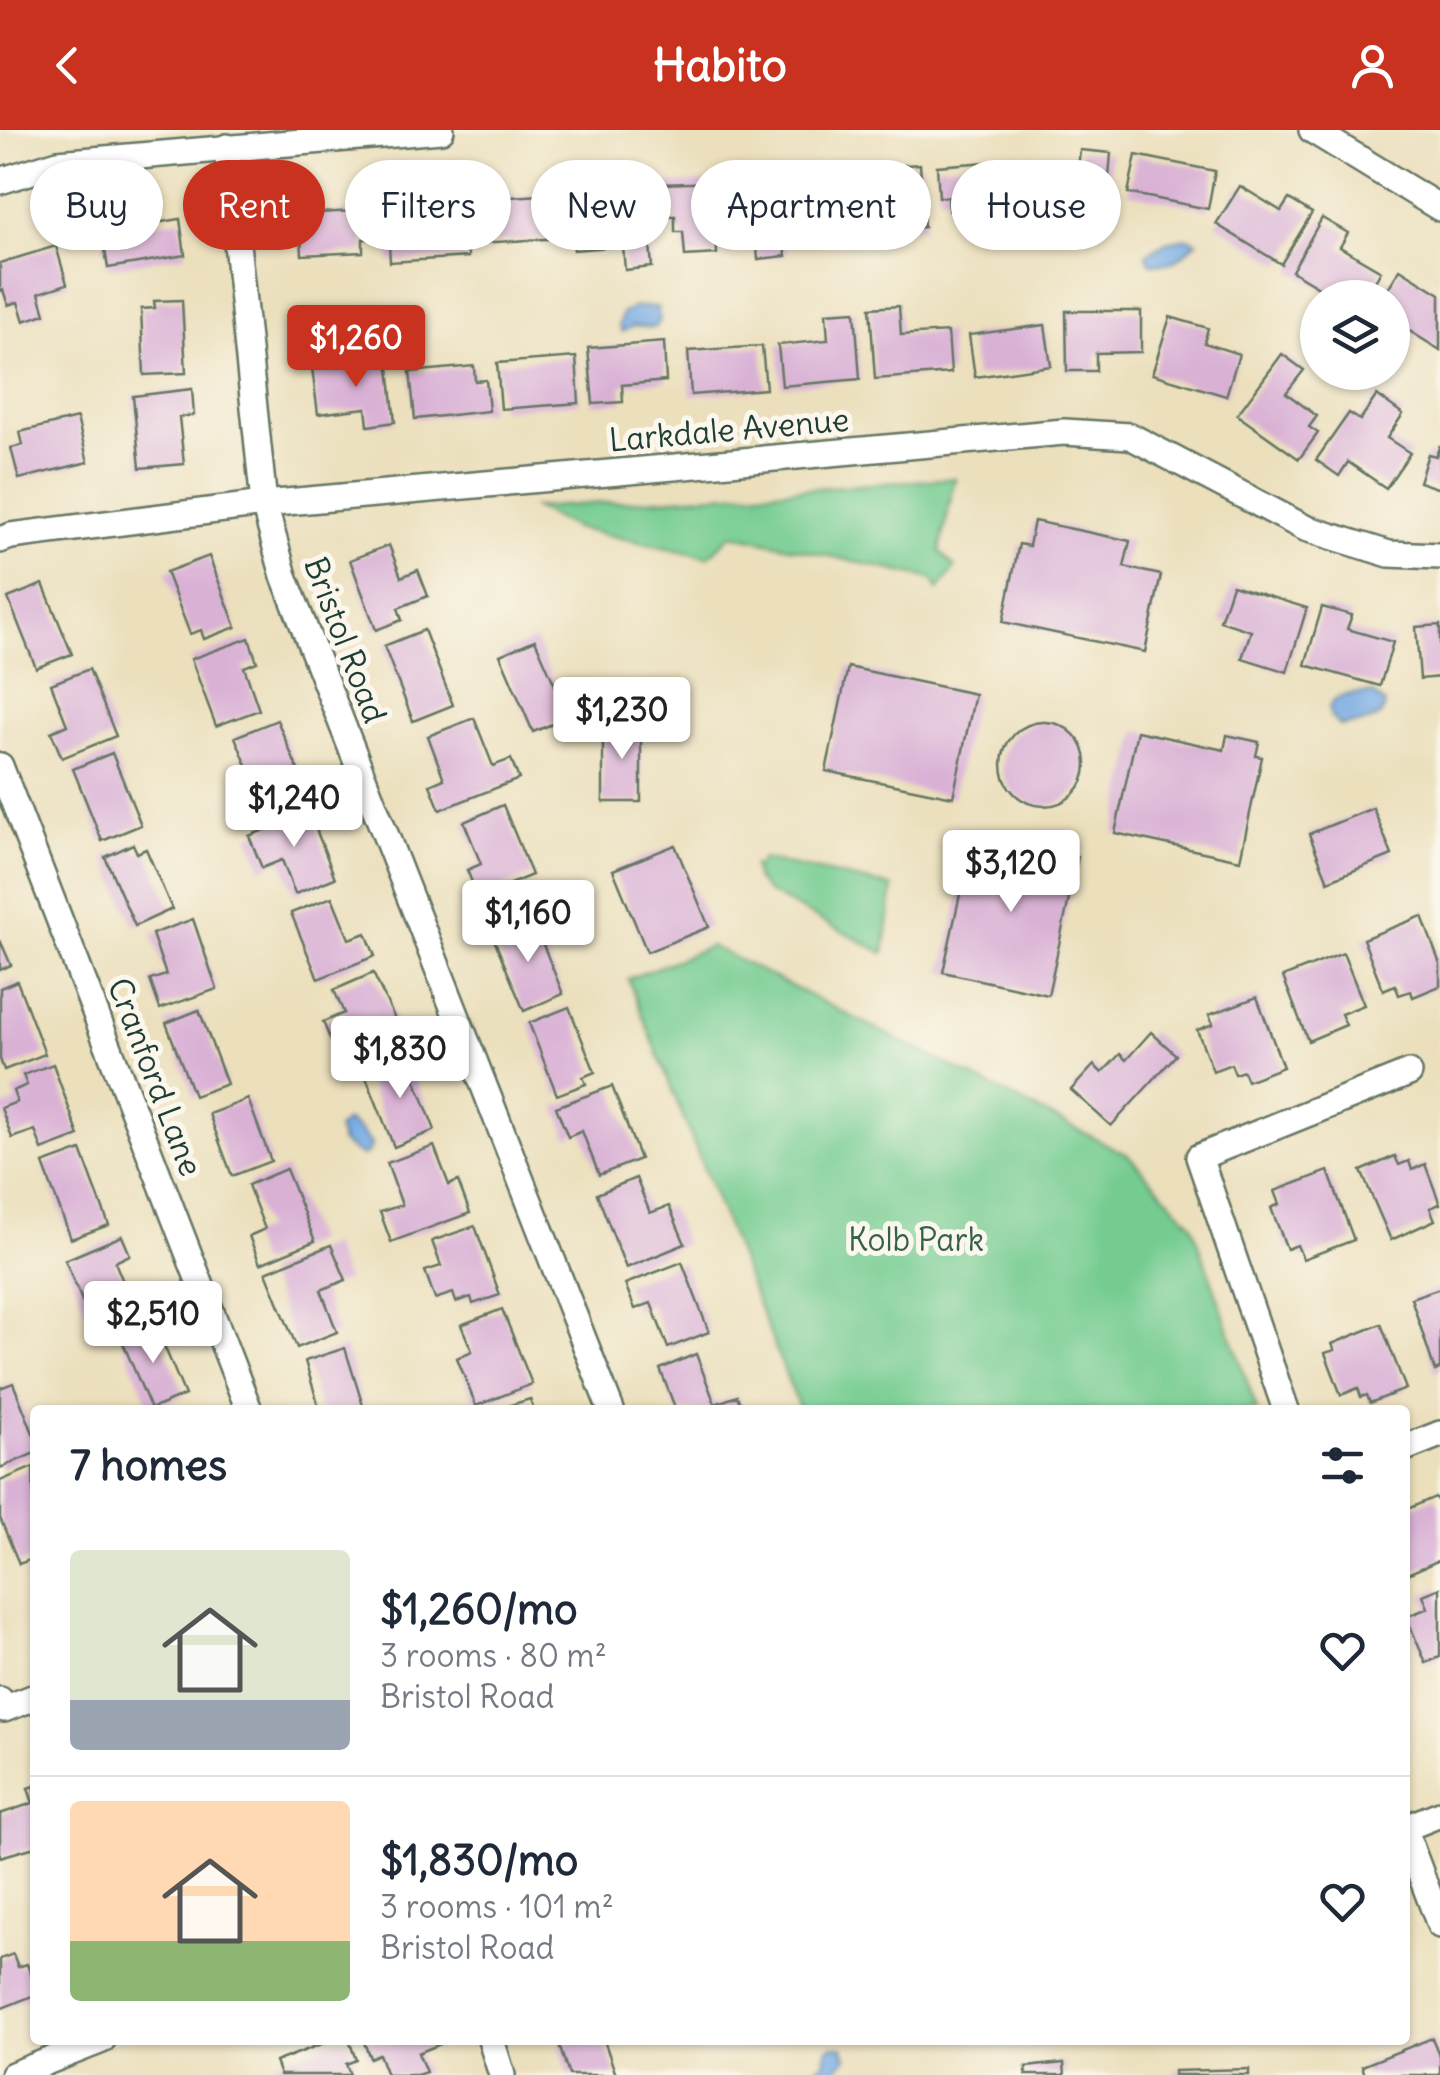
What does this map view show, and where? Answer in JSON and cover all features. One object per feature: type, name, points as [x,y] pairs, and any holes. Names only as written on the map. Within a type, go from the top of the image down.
[{"type":"street","points":[[0,181],[58,163],[441,130]]},
{"type":"street","points":[[1312,130],[1440,208]]},
{"type":"street","name":"Bristol Road","points":[[227,147],[264,504],[284,576],[608,1405]]},
{"type":"street","name":"Larkdale Avenue","points":[[0,540],[264,504],[1064,432],[1130,436],[1305,528],[1389,554],[1440,556]]},
{"type":"street","name":"Cranford Lane","points":[[0,766],[247,1405]]},
{"type":"street","points":[[1284,1405],[1199,1156],[1409,1073]]},
{"type":"street","points":[[1410,1446],[1440,1434]]},
{"type":"street","points":[[0,1700],[4,1709],[30,1699]]},
{"type":"street","points":[[1410,1828],[1440,1814]]},
{"type":"street","points":[[1410,1844],[1440,1926]]},
{"type":"street","points":[[13,2075],[89,2045]]},
{"type":"street","points":[[493,2045],[502,2075]]},
{"type":"green space","points":[[955,478],[940,551],[955,568],[938,590],[932,579],[736,535],[731,535],[708,557],[575,528],[534,508]]},
{"type":"green space","points":[[762,859],[893,887],[884,953],[767,892],[756,879],[753,865],[758,866]]},
{"type":"green space","name":"Kolb Park","points":[[711,946],[1128,1155],[1192,1224],[1255,1405],[798,1405],[628,979]]},
{"type":"water","points":[[1187,238],[1197,242],[1172,262],[1151,263],[1146,254],[1166,242]]},
{"type":"water","points":[[635,307],[657,307],[660,321],[654,328],[633,326],[622,332],[622,314]]},
{"type":"water","points":[[1372,693],[1385,704],[1374,719],[1340,726],[1331,717],[1329,708],[1336,699]]},
{"type":"water","points":[[346,1121],[371,1144],[369,1152],[362,1156],[342,1143],[337,1129]]},
{"type":"water","points":[[843,2047],[846,2058],[842,2063],[829,2072],[806,2075],[825,2062],[827,2050]]},
{"type":"building","points":[[1080,150],[1111,153],[1110,160],[1079,160]]},
{"type":"building","points":[[1136,155],[1215,171],[1208,209],[1128,193]]},
{"type":"building","points":[[951,165],[951,211],[948,197],[939,197],[937,166]]},
{"type":"building","points":[[691,183],[691,250],[717,250],[717,254],[685,256],[683,232],[675,232],[675,216],[671,216],[671,184]]},
{"type":"building","points":[[1240,186],[1281,211],[1289,199],[1312,213],[1281,264],[1216,224]]},
{"type":"building","points":[[531,196],[531,240],[511,241],[511,197]]},
{"type":"building","points":[[345,212],[345,250],[363,252],[302,255],[302,250],[325,250],[325,213]]},
{"type":"building","points":[[1322,218],[1348,233],[1340,247],[1381,271],[1376,280],[1307,280],[1292,271]]},
{"type":"building","points":[[180,219],[185,255],[108,268],[105,250],[163,250],[163,222]]},
{"type":"building","points":[[43,250],[57,250],[67,284],[39,293],[45,314],[24,321],[18,302],[8,305],[3,290],[0,291],[0,263]]},
{"type":"building","points":[[389,250],[468,250],[468,257],[390,262]]},
{"type":"building","points":[[623,250],[651,250],[652,267],[625,270]]},
{"type":"building","points":[[757,250],[785,250],[786,256],[758,259]]},
{"type":"building","points":[[1400,269],[1440,294],[1440,350],[1410,331],[1410,280],[1393,280]]},
{"type":"building","points":[[182,300],[186,373],[144,375],[141,309],[155,308],[154,301]]},
{"type":"building","points":[[899,306],[901,335],[948,332],[951,373],[875,379],[870,308]]},
{"type":"building","points":[[855,311],[860,379],[782,386],[778,345],[828,340],[826,313]]},
{"type":"building","points":[[1066,311],[1141,311],[1141,352],[1096,353],[1096,371],[1067,371]]},
{"type":"building","points":[[1170,317],[1208,328],[1204,343],[1239,354],[1226,396],[1152,374]]},
{"type":"building","points":[[1045,325],[1051,366],[975,377],[969,335]]},
{"type":"building","points":[[664,342],[666,381],[622,385],[623,402],[593,404],[588,348]]},
{"type":"building","points":[[762,346],[766,389],[691,395],[688,351]]},
{"type":"building","points":[[1282,354],[1300,367],[1300,375],[1286,393],[1317,416],[1309,427],[1318,433],[1299,459],[1237,415]]},
{"type":"building","points":[[576,357],[579,403],[501,409],[497,363]]},
{"type":"building","points":[[388,359],[395,422],[368,426],[366,408],[318,414],[312,368]]},
{"type":"building","points":[[474,366],[475,381],[486,380],[489,411],[415,419],[410,372]]},
{"type":"building","points":[[192,389],[194,415],[179,417],[184,464],[140,468],[133,396]]},
{"type":"building","points":[[1377,395],[1403,414],[1387,438],[1410,453],[1386,488],[1348,462],[1339,476],[1316,460],[1349,413],[1360,420]]},
{"type":"building","points":[[77,418],[88,462],[19,479],[11,448],[23,445],[20,432]]},
{"type":"building","points":[[1440,445],[1440,489],[1419,482],[1428,454],[1436,456]]},
{"type":"building","points":[[1034,521],[1130,541],[1124,567],[1161,575],[1145,652],[1003,622],[1019,544],[1029,546]]},
{"type":"building","points":[[389,545],[401,577],[418,570],[428,596],[398,608],[402,620],[376,630],[350,560]]},
{"type":"building","points":[[209,556],[236,627],[204,639],[201,630],[190,634],[166,572]]},
{"type":"building","points":[[43,584],[72,654],[36,668],[8,598]]},
{"type":"building","points":[[1232,585],[1307,608],[1287,672],[1242,658],[1251,631],[1220,621]]},
{"type":"building","points":[[1322,607],[1352,615],[1347,629],[1393,642],[1380,686],[1305,665]]},
{"type":"building","points":[[1440,625],[1440,677],[1420,679],[1416,627]]},
{"type":"building","points":[[424,630],[453,705],[413,721],[384,646]]},
{"type":"building","points":[[249,638],[257,662],[244,667],[259,710],[216,726],[191,659]]},
{"type":"building","points":[[535,640],[569,717],[533,732],[500,655]]},
{"type":"building","points":[[848,667],[975,694],[953,797],[826,771]]},
{"type":"building","points":[[89,669],[116,736],[62,758],[51,732],[67,725],[51,684]]},
{"type":"building","points":[[474,718],[493,766],[511,759],[519,779],[440,810],[430,785],[444,779],[428,736]]},
{"type":"building","points":[[277,720],[306,789],[274,802],[271,794],[261,799],[235,737]]},
{"type":"building","points":[[603,722],[641,722],[641,802],[603,802]]},
{"type":"building","points":[[1044,722],[1060,725],[1074,734],[1083,748],[1083,780],[1074,794],[1060,803],[1044,806],[1028,803],[1014,794],[1005,780],[1002,764],[1005,748],[1014,734],[1028,725]]},
{"type":"building","points":[[1137,731],[1224,750],[1227,735],[1259,742],[1256,756],[1262,757],[1240,860],[1115,833]]},
{"type":"building","points":[[112,753],[141,825],[102,841],[73,769]]},
{"type":"building","points":[[503,805],[532,875],[478,897],[467,870],[481,864],[464,822]]},
{"type":"building","points":[[307,806],[335,878],[295,894],[282,860],[262,868],[249,836],[269,828],[266,822]]},
{"type":"building","points":[[1373,808],[1392,855],[1328,881],[1309,834]]},
{"type":"building","points":[[973,835],[1078,857],[1048,995],[943,972]]},
{"type":"building","points":[[133,844],[137,853],[146,849],[172,909],[135,926],[105,857]]},
{"type":"building","points":[[675,845],[709,927],[647,952],[613,870]]},
{"type":"building","points":[[332,897],[349,939],[366,933],[375,956],[318,979],[291,913]]},
{"type":"building","points":[[1422,916],[1440,964],[1440,986],[1413,997],[1411,991],[1399,995],[1395,985],[1383,990],[1363,939]]},
{"type":"building","points":[[193,919],[217,989],[160,1009],[150,980],[166,975],[152,934]]},
{"type":"building","points":[[533,920],[563,994],[524,1011],[493,937]]},
{"type":"building","points":[[0,940],[11,965],[0,970]]},
{"type":"building","points":[[1343,953],[1364,1005],[1341,1014],[1346,1025],[1308,1041],[1283,977]]},
{"type":"building","points":[[373,973],[406,1042],[376,1055],[371,1044],[356,1050],[352,1040],[334,1048],[323,1022],[344,1013],[334,990]]},
{"type":"building","points":[[17,981],[45,1054],[4,1070],[0,1059],[0,988]]},
{"type":"building","points":[[1257,997],[1283,1067],[1247,1081],[1243,1071],[1235,1074],[1231,1064],[1213,1071],[1197,1030],[1213,1024],[1209,1015]]},
{"type":"building","points":[[569,1007],[595,1072],[583,1077],[586,1084],[557,1095],[529,1023]]},
{"type":"building","points":[[199,1010],[227,1084],[194,1096],[166,1023]]},
{"type":"building","points":[[1151,1032],[1176,1055],[1111,1126],[1071,1090],[1094,1065],[1102,1073],[1120,1054],[1126,1060]]},
{"type":"building","points":[[406,1056],[435,1130],[394,1147],[364,1072]]},
{"type":"building","points":[[53,1064],[79,1136],[42,1150],[35,1130],[12,1138],[1,1108],[17,1102],[13,1091],[27,1085],[23,1075]]},
{"type":"building","points":[[612,1086],[640,1159],[599,1175],[582,1131],[568,1137],[556,1107]]},
{"type":"building","points":[[248,1099],[271,1161],[232,1176],[209,1114]]},
{"type":"building","points":[[434,1146],[449,1185],[458,1181],[470,1213],[391,1242],[380,1212],[402,1205],[387,1163]]},
{"type":"building","points":[[81,1150],[109,1225],[71,1239],[43,1164]]},
{"type":"building","points":[[1395,1156],[1399,1165],[1409,1161],[1412,1170],[1425,1164],[1440,1204],[1430,1208],[1435,1220],[1391,1240],[1361,1171]]},
{"type":"building","points":[[286,1169],[315,1241],[260,1264],[249,1236],[265,1229],[248,1185]]},
{"type":"building","points":[[1328,1171],[1354,1240],[1303,1259],[1297,1245],[1287,1249],[1271,1208],[1280,1204],[1275,1191]]},
{"type":"building","points":[[636,1178],[650,1213],[669,1206],[685,1244],[626,1268],[597,1194]]},
{"type":"building","points":[[475,1226],[500,1295],[473,1304],[471,1297],[456,1302],[453,1293],[435,1299],[425,1271],[441,1266],[432,1241]]},
{"type":"building","points":[[122,1236],[130,1255],[115,1262],[135,1311],[94,1329],[65,1260]]},
{"type":"building","points":[[331,1245],[346,1280],[321,1290],[337,1332],[297,1348],[266,1272]]},
{"type":"building","points":[[682,1262],[709,1332],[668,1348],[651,1303],[635,1309],[625,1284]]},
{"type":"building","points":[[1440,1288],[1440,1369],[1435,1371],[1411,1298]]},
{"type":"building","points":[[502,1309],[532,1384],[476,1405],[457,1358],[472,1351],[461,1325]]},
{"type":"building","points":[[154,1322],[185,1395],[161,1405],[149,1405],[120,1336]]},
{"type":"building","points":[[1381,1324],[1406,1389],[1370,1403],[1367,1395],[1361,1397],[1358,1388],[1341,1395],[1325,1353],[1335,1350],[1332,1344]]},
{"type":"building","points":[[345,1348],[363,1405],[318,1405],[305,1361]]},
{"type":"building","points":[[696,1354],[715,1404],[737,1396],[741,1405],[674,1405],[660,1369]]},
{"type":"building","points":[[13,1383],[30,1426],[30,1455],[0,1468],[0,1388]]},
{"type":"building","points":[[530,1399],[532,1405],[510,1405]]},
{"type":"building","points":[[30,1468],[30,1560],[19,1564],[0,1518],[0,1481]]},
{"type":"building","points":[[1435,1497],[1440,1505],[1440,1560],[1410,1573],[1410,1508]]},
{"type":"building","points":[[1440,1588],[1440,1657],[1426,1663],[1410,1626],[1410,1615],[1428,1608],[1423,1595]]},
{"type":"building","points":[[30,1804],[30,1848],[0,1857],[0,1814]]},
{"type":"building","points":[[13,1954],[18,1967],[27,1964],[30,1997],[0,2009],[0,1959]]},
{"type":"building","points":[[1432,2038],[1440,2057],[1440,2075],[1365,2075],[1362,2066]]},
{"type":"building","points":[[319,2045],[351,2045],[356,2060],[346,2064],[350,2075],[280,2075],[275,2062]]},
{"type":"building","points":[[365,2045],[438,2045],[418,2053],[426,2072],[417,2075],[387,2075],[379,2054],[370,2058]]},
{"type":"building","points":[[559,2045],[606,2045],[616,2075],[569,2075]]},
{"type":"building","points":[[1064,2063],[1065,2075],[1026,2075],[1026,2067]]},
{"type":"building","points":[[1249,2069],[1249,2075],[1174,2075],[1174,2071]]}]
